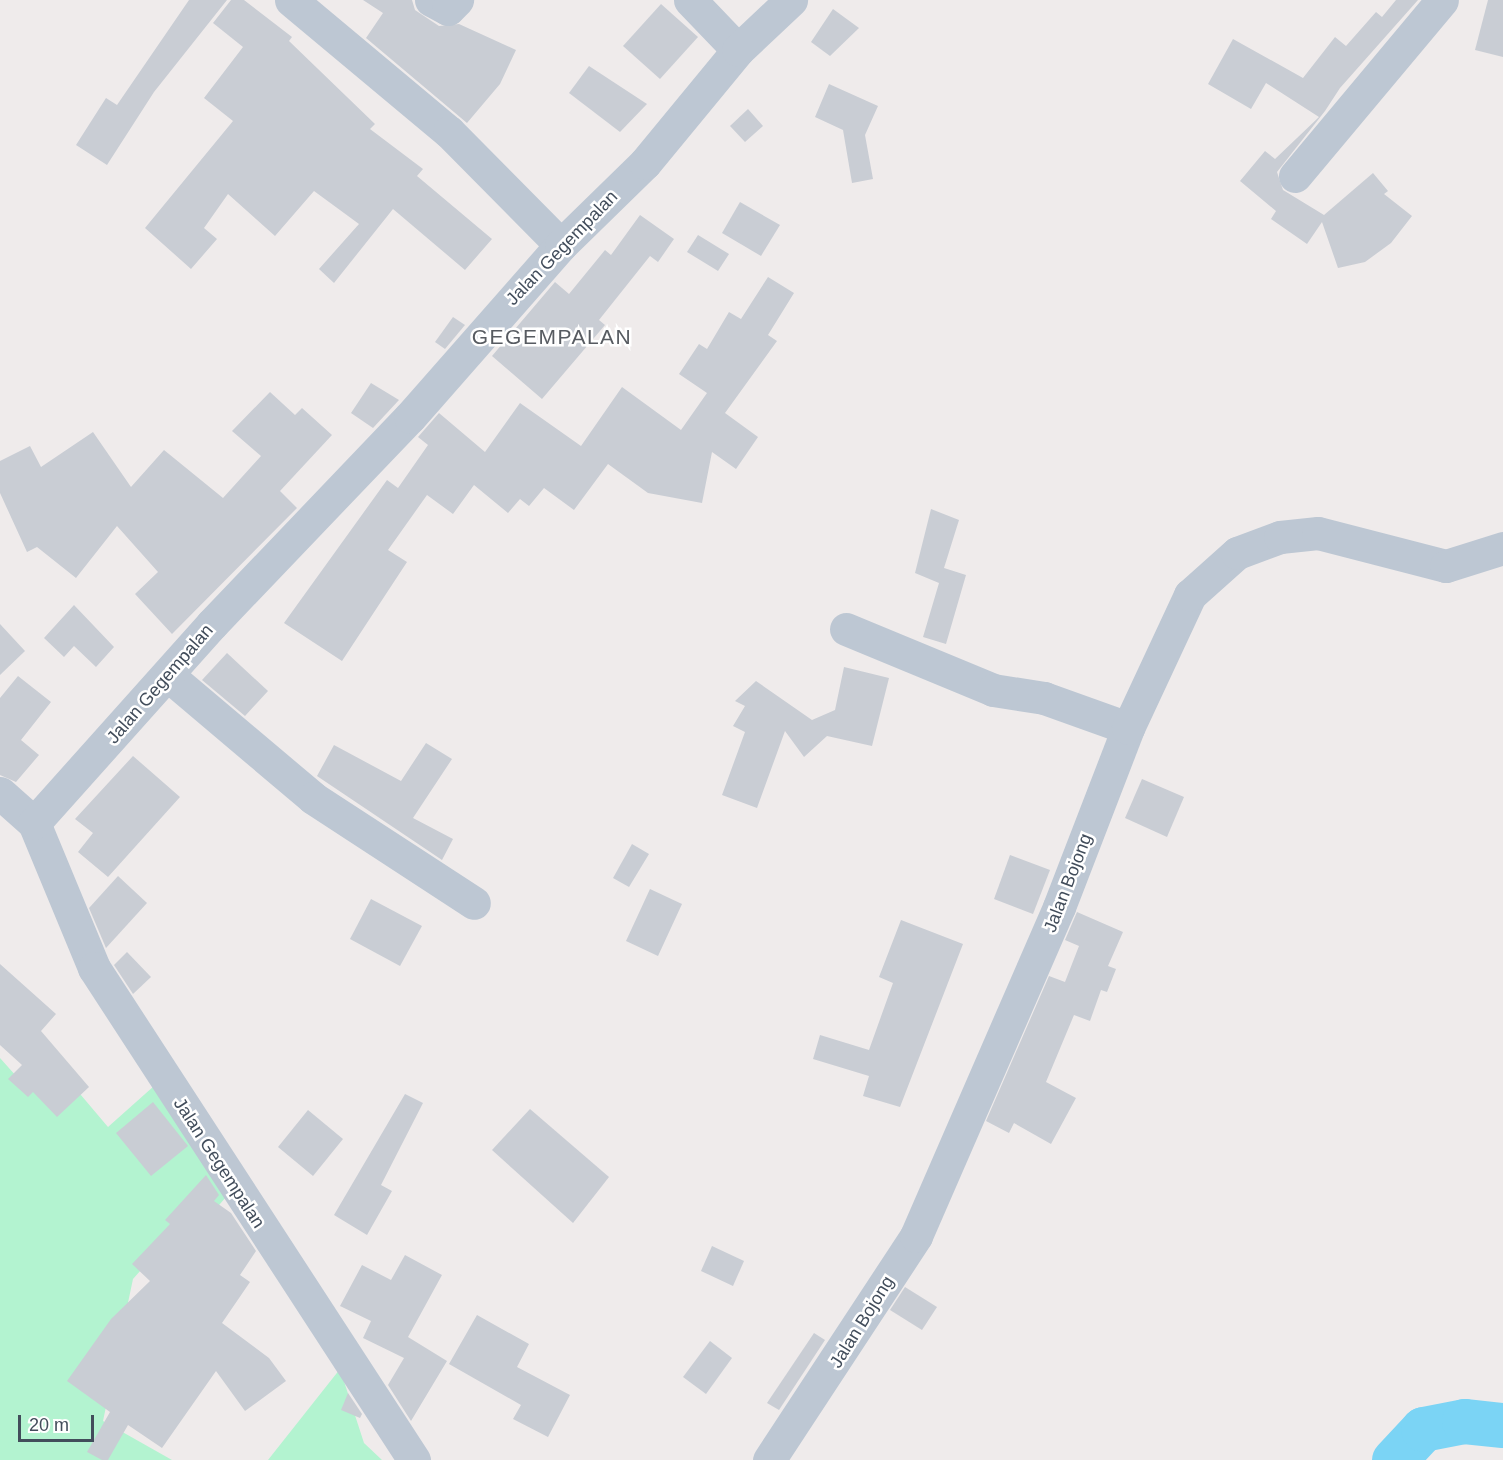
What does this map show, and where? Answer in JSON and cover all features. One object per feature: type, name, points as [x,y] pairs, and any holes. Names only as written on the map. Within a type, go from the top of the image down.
[{"type":"street","points":[[291,0],[449,132],[561,244]]},
{"type":"street","points":[[431,0],[448,9],[457,0]]},
{"type":"street","points":[[690,0],[738,50]]},
{"type":"street","name":"Jalan Gegempalan","points":[[414,1460],[94,968],[34,823],[561,244],[645,163],[738,50],[791,0]]},
{"type":"street","points":[[1295,176],[1442,0]]},
{"type":"street","name":"Jalan Bojong","points":[[769,1460],[916,1236],[1050,929],[1128,728],[1190,594],[1238,553],[1280,537],[1318,533],[1446,566],[1503,548]]},
{"type":"street","points":[[846,629],[993,690],[1044,698],[1128,728]]},
{"type":"street","points":[[170,676],[313,798],[474,903]]},
{"type":"street","points":[[0,793],[34,823]]},
{"type":"green space","points":[[0,1058],[25,1086],[53,1062],[108,1127],[154,1086],[226,1197],[177,1254],[164,1244],[133,1279],[103,1421],[172,1460],[0,1460]]},
{"type":"green space","points":[[340,1369],[364,1443],[382,1460],[268,1460]]},
{"type":"building","points":[[189,0],[227,0],[154,92],[107,165],[76,145],[106,98],[117,105]]},
{"type":"building","points":[[231,0],[244,0],[292,37],[289,41],[375,124],[370,129],[423,169],[417,176],[492,239],[465,270],[393,209],[334,283],[319,269],[359,224],[314,191],[275,236],[228,194],[204,228],[217,239],[191,269],[145,228],[233,121],[204,98],[243,47],[213,23]]},
{"type":"building","points":[[363,0],[412,0],[415,10],[439,26],[459,24],[516,50],[500,84],[467,123],[366,38],[383,13]]},
{"type":"building","points":[[1396,0],[1418,0],[1340,88],[1325,111],[1277,172],[1283,190],[1324,215],[1373,173],[1388,191],[1384,194],[1412,216],[1391,243],[1365,262],[1338,268],[1322,222],[1307,244],[1271,219],[1276,211],[1240,181],[1265,151],[1275,159],[1319,117],[1266,83],[1251,109],[1208,84],[1233,39],[1303,78],[1335,37],[1346,46],[1376,12],[1382,17]]},
{"type":"building","points":[[1488,0],[1503,0],[1503,57],[1475,50]]},
{"type":"building","points":[[661,4],[698,37],[660,79],[623,46]]},
{"type":"building","points":[[833,9],[859,28],[830,56],[811,42]]},
{"type":"building","points":[[589,66],[647,104],[620,132],[569,93]]},
{"type":"building","points":[[829,84],[878,106],[865,135],[873,179],[852,183],[843,130],[815,117]]},
{"type":"building","points":[[748,109],[763,126],[745,142],[730,126]]},
{"type":"building","points":[[740,202],[780,225],[761,256],[722,233]]},
{"type":"building","points":[[640,215],[674,239],[658,262],[650,256],[599,320],[605,325],[542,399],[492,356],[555,282],[569,294],[605,250],[611,255]]},
{"type":"building","points":[[698,235],[729,254],[718,271],[687,252]]},
{"type":"building","points":[[768,277],[794,293],[768,335],[777,341],[725,413],[758,437],[736,469],[712,452],[702,503],[648,493],[608,464],[574,510],[544,488],[529,506],[520,499],[508,513],[474,485],[453,514],[427,495],[388,550],[407,562],[342,661],[284,623],[387,480],[398,488],[428,445],[418,437],[439,413],[485,452],[520,403],[581,446],[622,387],[681,430],[707,393],[679,374],[699,344],[707,349],[729,312],[741,319]]},
{"type":"building","points":[[453,317],[465,325],[445,349],[435,342]]},
{"type":"building","points":[[371,383],[399,400],[373,428],[351,413]]},
{"type":"building","points":[[270,392],[295,415],[302,408],[332,435],[280,491],[297,508],[172,634],[135,594],[158,572],[117,526],[76,578],[37,547],[27,552],[0,493],[0,461],[30,446],[41,467],[93,432],[131,487],[164,450],[223,498],[261,456],[232,431]]},
{"type":"building","points":[[931,509],[959,520],[944,568],[966,575],[946,644],[923,637],[939,583],[915,573]]},
{"type":"building","points":[[74,605],[114,647],[96,667],[74,646],[64,657],[44,638]]},
{"type":"building","points":[[0,624],[25,651],[0,675]]},
{"type":"building","points":[[227,653],[268,691],[245,716],[202,680]]},
{"type":"building","points":[[844,667],[889,678],[872,746],[827,736],[804,757],[785,731],[757,808],[722,795],[745,732],[733,726],[745,706],[735,701],[756,681],[812,720],[835,710]]},
{"type":"building","points":[[18,676],[51,702],[21,740],[39,755],[16,782],[0,775],[0,698]]},
{"type":"building","points":[[426,743],[452,759],[413,818],[453,839],[442,860],[317,776],[334,745],[401,781]]},
{"type":"building","points":[[133,756],[180,797],[108,877],[78,852],[93,833],[75,819]]},
{"type":"building","points":[[1142,779],[1184,797],[1167,837],[1125,818]]},
{"type":"building","points":[[632,844],[649,854],[629,887],[613,878]]},
{"type":"building","points":[[1010,855],[1050,870],[1033,914],[994,899]]},
{"type":"building","points":[[118,876],[147,903],[106,948],[89,908]]},
{"type":"building","points":[[650,889],[682,904],[658,956],[626,941]]},
{"type":"building","points":[[371,899],[422,926],[400,966],[350,939]]},
{"type":"building","points":[[1077,912],[1123,932],[1108,966],[1116,969],[1107,992],[1101,990],[1090,1021],[1074,1015],[1046,1082],[1076,1098],[1051,1144],[1014,1123],[1009,1133],[986,1121],[1049,976],[1065,982],[1079,946],[1065,940]]},
{"type":"building","points":[[901,920],[963,944],[900,1107],[863,1096],[869,1076],[813,1059],[820,1035],[869,1050],[893,983],[879,977]]},
{"type":"building","points":[[127,952],[151,977],[133,994],[114,965]]},
{"type":"building","points":[[0,964],[56,1014],[41,1031],[89,1087],[57,1117],[33,1092],[28,1097],[8,1079],[22,1065],[0,1045]]},
{"type":"building","points":[[405,1094],[423,1103],[381,1185],[392,1191],[367,1235],[334,1215]]},
{"type":"building","points":[[153,1102],[188,1146],[151,1176],[116,1133]]},
{"type":"building","points":[[530,1109],[609,1177],[573,1223],[492,1150]]},
{"type":"building","points":[[308,1110],[343,1139],[313,1176],[278,1147]]},
{"type":"building","points":[[206,1175],[219,1195],[214,1201],[231,1213],[256,1251],[240,1275],[250,1282],[222,1323],[269,1358],[286,1381],[245,1411],[216,1371],[162,1448],[128,1425],[108,1460],[102,1460],[87,1452],[110,1412],[67,1381],[111,1319],[150,1281],[132,1264],[170,1224],[165,1220]]},
{"type":"building","points":[[712,1246],[744,1261],[733,1286],[701,1271]]},
{"type":"building","points":[[405,1255],[442,1275],[408,1337],[447,1361],[411,1421],[388,1385],[404,1358],[363,1338],[371,1321],[340,1306],[362,1265],[391,1280]]},
{"type":"building","points":[[905,1287],[937,1307],[922,1330],[890,1310]]},
{"type":"building","points":[[477,1315],[529,1344],[517,1367],[570,1395],[548,1437],[513,1419],[521,1405],[449,1364]]},
{"type":"building","points":[[814,1333],[825,1340],[779,1410],[767,1403]]},
{"type":"building","points":[[710,1341],[732,1358],[706,1394],[683,1377]]},
{"type":"building","points":[[348,1393],[362,1414],[360,1418],[341,1410]]},
{"type":"waterway","points":[[1394,1460],[1423,1429],[1464,1421],[1503,1425]]},
{"type":"district","name":"GEGEMPALAN","points":[[552,337]]}]
